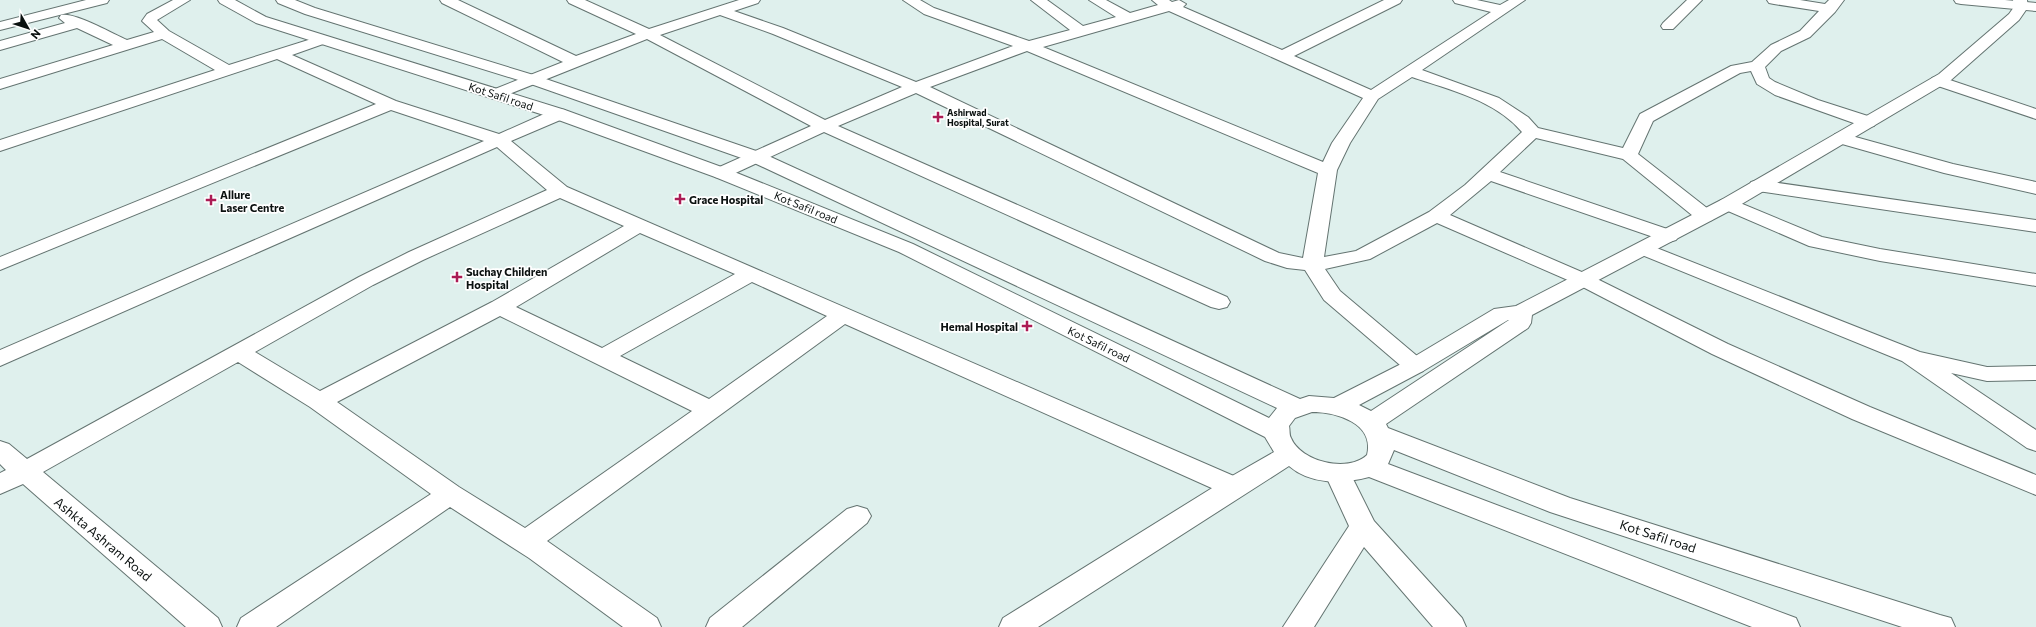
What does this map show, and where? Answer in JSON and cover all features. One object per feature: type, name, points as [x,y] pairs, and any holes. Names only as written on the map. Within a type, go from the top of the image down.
[{"type":"street","points":[[0,26],[102,0]]},
{"type":"street","points":[[183,0],[156,15],[149,21],[164,34],[228,71]]},
{"type":"street","name":"Kot Safil road","points":[[225,0],[261,20],[559,114],[721,173],[906,248],[1282,443]]},
{"type":"street","points":[[283,0],[310,11],[534,80],[756,157],[1297,407]]},
{"type":"street","points":[[447,0],[575,62]]},
{"type":"street","points":[[574,0],[648,34],[824,126],[1219,302]]},
{"type":"street","points":[[496,94],[648,34],[753,0]]},
{"type":"street","points":[[910,0],[929,11],[1028,46],[1328,170]]},
{"type":"street","points":[[1042,0],[1080,31]]},
{"type":"street","points":[[1096,0],[1128,18]]},
{"type":"street","points":[[721,173],[877,102],[916,87],[1028,46],[1128,18],[1164,3],[1191,0]]},
{"type":"street","points":[[1282,56],[1395,0]]},
{"type":"street","points":[[1460,0],[1502,10]]},
{"type":"street","points":[[1415,366],[1332,295],[1312,265],[1328,170],[1341,143],[1372,96],[1518,0]]},
{"type":"street","points":[[1668,26],[1694,0]]},
{"type":"street","points":[[1774,0],[1833,4]]},
{"type":"street","points":[[1961,0],[2026,5]]},
{"type":"street","points":[[1164,3],[1372,96]]},
{"type":"street","points":[[1629,155],[1646,118],[1736,69],[1757,66],[1776,48],[1805,34],[1833,4]]},
{"type":"street","points":[[1337,406],[1415,366],[1502,314],[1521,312],[1728,204],[1938,81],[1977,50],[2026,5]]},
{"type":"street","points":[[722,11],[778,31],[916,87],[1272,257],[1287,262],[1312,265],[1341,261],[1363,254],[1436,216],[1488,174],[1532,132]]},
{"type":"street","points":[[54,12],[125,45]]},
{"type":"street","points":[[0,46],[78,24]]},
{"type":"street","points":[[0,84],[164,34]]},
{"type":"street","points":[[0,146],[321,40]]},
{"type":"street","points":[[278,54],[390,104],[499,140],[560,192],[751,274],[1234,487]]},
{"type":"street","points":[[1757,66],[1763,80],[1770,85],[1797,97],[1868,122]]},
{"type":"street","points":[[1410,71],[1505,107],[1523,121],[1532,132],[1629,155],[1705,216]]},
{"type":"street","points":[[1938,81],[2036,114]]},
{"type":"street","points":[[0,264],[390,104]]},
{"type":"street","points":[[0,359],[559,114]]},
{"type":"street","points":[[1841,138],[1950,169],[2036,188]]},
{"type":"street","points":[[1488,174],[1668,236]]},
{"type":"street","points":[[1758,186],[1803,191],[2036,226]]},
{"type":"street","points":[[0,485],[238,352],[416,256],[560,192]]},
{"type":"street","points":[[1728,204],[1816,242],[1880,256],[2036,280]]},
{"type":"street","points":[[1436,216],[1584,280],[1720,349],[1861,413],[2036,486]]},
{"type":"street","points":[[319,402],[500,307],[638,226]]},
{"type":"street","points":[[1644,249],[1910,356],[1987,374],[2036,373]]},
{"type":"street","points":[[602,357],[751,274]]},
{"type":"street","points":[[500,307],[711,410]]},
{"type":"street","points":[[1375,429],[1520,323],[1521,312]]},
{"type":"street","points":[[526,542],[843,315]]},
{"type":"street","points":[[238,352],[319,402],[450,494],[526,542],[646,627]]},
{"type":"street","points":[[1910,356],[2036,442]]},
{"type":"street","points":[[1322,404],[1337,406],[1361,416],[1375,429],[1383,447],[1379,458],[1370,467],[1356,472],[1338,474],[1314,469],[1302,464],[1282,443],[1278,422],[1285,413],[1297,407],[1322,404]]},
{"type":"street","name":"Kot Safil road","points":[[1375,429],[1560,505],[1940,627]]},
{"type":"street","points":[[1014,627],[1234,487],[1282,443]]},
{"type":"street","name":"Ashkta Ashram Road","points":[[0,450],[207,627]]},
{"type":"street","points":[[1370,467],[1785,627]]},
{"type":"street","points":[[1338,474],[1363,527],[1447,626]]},
{"type":"street","points":[[252,627],[450,494]]},
{"type":"street","points":[[721,627],[857,516]]},
{"type":"street","points":[[1298,627],[1363,527]]},
{"type":"place","name":"Ashirwad Hospital, Surat","points":[[938,117]]},
{"type":"place","name":"Grace Hospital","points":[[680,199]]},
{"type":"place","name":"Allure Laser Centre","points":[[211,200]]},
{"type":"place","name":"Suchay Children Hospital","points":[[457,277]]},
{"type":"place","name":"Hemal Hospital","points":[[1027,326]]}]
